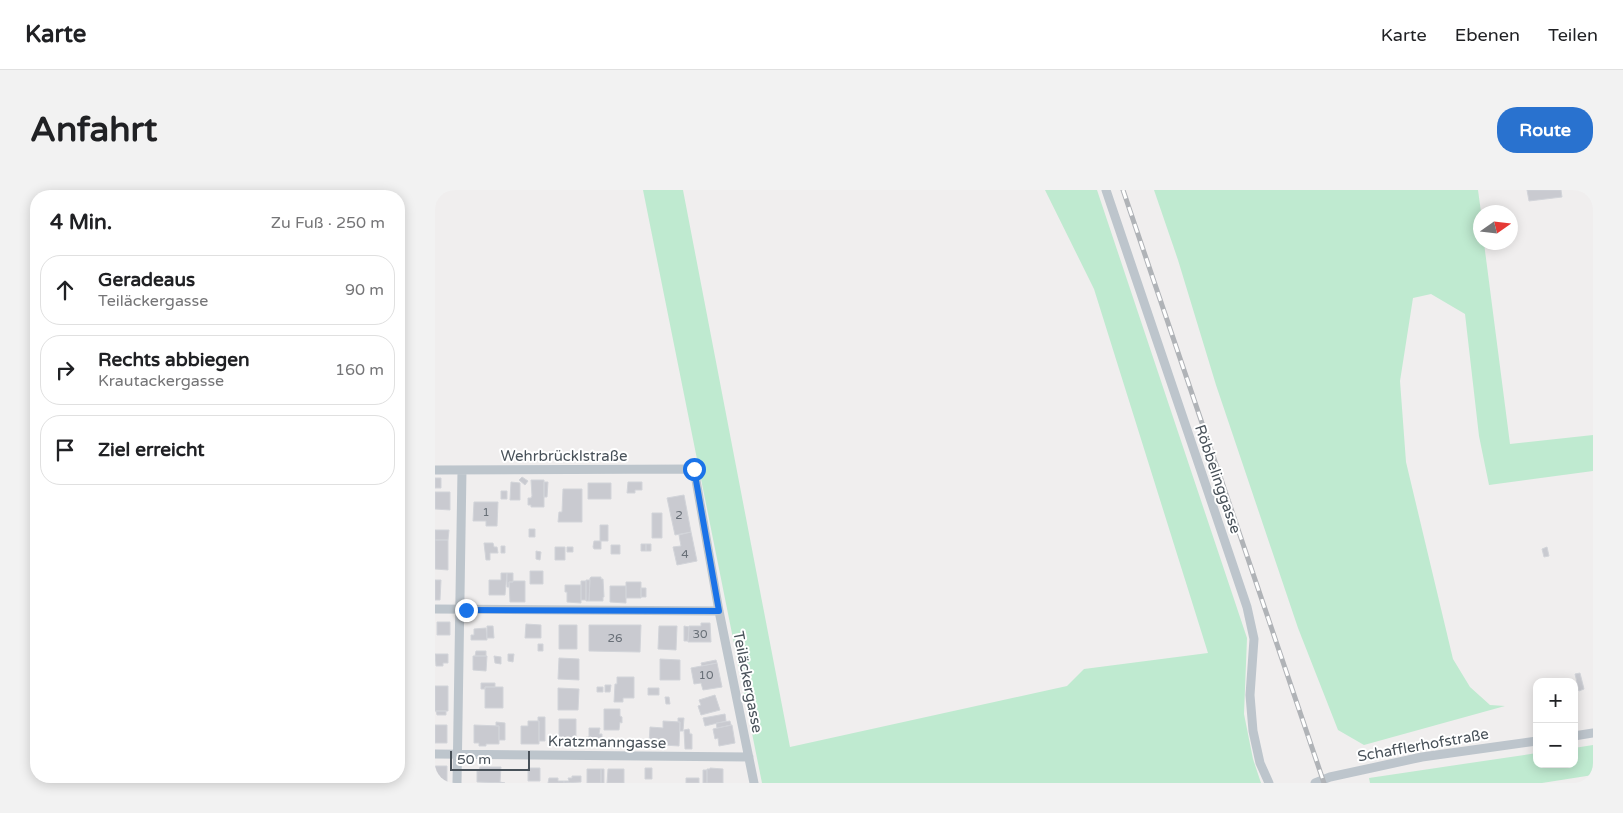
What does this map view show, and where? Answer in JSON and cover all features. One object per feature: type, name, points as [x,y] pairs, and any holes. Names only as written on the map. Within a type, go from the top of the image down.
[{"type":"street","name":"Röbbelinggasse","points":[[1106,190],[1247,607],[1254,639],[1250,695],[1253,731],[1260,763],[1269,783]]},
{"type":"street","name":"Wehrbrücklstraße","points":[[435,470],[694,469]]},
{"type":"street","name":"Teiläckergasse","points":[[694,469],[719,611],[754,783]]},
{"type":"street","points":[[457,783],[462,470]]},
{"type":"street","points":[[435,610],[719,611]]},
{"type":"street","points":[[1578,735],[1593,733]]},
{"type":"street","name":"Schafflerhofstraße","points":[[1315,783],[1330,777],[1421,757],[1533,742]]},
{"type":"street","name":"Kratzmanngasse","points":[[435,754],[749,757]]},
{"type":"green space","points":[[643,190],[683,190],[790,747],[1067,686],[1084,669],[1208,653],[1094,289],[1045,190],[1097,190],[1247,638],[1244,714],[1253,759],[1261,783],[762,783]]},
{"type":"green space","points":[[1154,190],[1478,190],[1480,205],[1473,205],[1473,250],[1485,250],[1510,444],[1593,435],[1593,471],[1489,485],[1479,436],[1465,314],[1431,294],[1413,298],[1400,381],[1406,462],[1453,659],[1470,687],[1490,705],[1505,706],[1364,745],[1338,730],[1298,628],[1216,385],[1178,260]]},
{"type":"green space","points":[[1593,745],[1593,775],[1542,783],[1370,783],[1369,778],[1533,754],[1533,768],[1578,768],[1578,747]]},
{"type":"building","points":[[1527,190],[1561,190],[1562,197],[1529,201]]},
{"type":"building","points":[[522,477],[528,481],[525,485],[519,480]]},
{"type":"building","points":[[435,478],[441,478],[441,488],[435,488]]},
{"type":"building","points":[[531,480],[544,480],[544,507],[531,507],[531,505],[528,505],[528,498],[532,496]]},
{"type":"building","points":[[511,482],[520,483],[520,500],[510,500]]},
{"type":"building","points":[[544,482],[548,482],[547,497],[544,497]]},
{"type":"building","points":[[628,482],[642,482],[642,490],[635,490],[635,493],[627,493]]},
{"type":"building","points":[[588,483],[611,483],[611,499],[588,499]]},
{"type":"building","points":[[563,489],[582,489],[582,522],[558,522],[559,512],[562,512]]},
{"type":"building","points":[[501,491],[507,491],[507,499],[501,499]]},
{"type":"building","points":[[435,492],[450,492],[450,510],[435,509]]},
{"type":"building","points":[[684,495],[691,532],[675,535],[667,498]]},
{"type":"building","points":[[474,502],[498,502],[497,526],[486,526],[486,521],[473,521]]},
{"type":"building","points":[[652,513],[662,513],[662,538],[652,538]]},
{"type":"building","points":[[600,525],[608,525],[608,541],[600,541]]},
{"type":"building","points":[[529,529],[535,529],[535,537],[529,537]]},
{"type":"building","points":[[435,530],[449,530],[448,540],[435,540]]},
{"type":"building","points":[[691,532],[697,561],[677,565],[673,547],[681,546],[679,535]]},
{"type":"building","points":[[435,540],[448,540],[448,570],[435,569]]},
{"type":"building","points":[[594,541],[601,541],[601,549],[594,549]]},
{"type":"building","points":[[484,543],[493,543],[494,547],[497,547],[498,553],[490,553],[490,560],[486,560]]},
{"type":"building","points":[[641,544],[646,544],[646,551],[641,551]]},
{"type":"building","points":[[646,544],[651,544],[651,551],[646,551]]},
{"type":"building","points":[[611,545],[620,545],[620,554],[611,554]]},
{"type":"building","points":[[501,546],[505,546],[505,553],[501,553]]},
{"type":"building","points":[[555,547],[565,547],[565,560],[555,560]]},
{"type":"building","points":[[567,547],[573,547],[573,552],[567,552]]},
{"type":"building","points":[[1547,547],[1549,556],[1544,557],[1542,549]]},
{"type":"building","points":[[536,551],[541,552],[540,560],[536,559]]},
{"type":"building","points":[[530,571],[543,571],[543,584],[530,584]]},
{"type":"building","points":[[501,573],[507,573],[505,595],[489,595],[489,580],[501,580]]},
{"type":"building","points":[[507,573],[513,573],[513,582],[509,582],[509,587],[507,587]]},
{"type":"building","points":[[591,577],[601,577],[603,579],[603,601],[589,601]]},
{"type":"building","points":[[435,580],[441,580],[440,600],[435,600]]},
{"type":"building","points":[[586,580],[590,580],[589,601],[586,601]]},
{"type":"building","points":[[525,581],[525,602],[510,602],[509,582]]},
{"type":"building","points":[[581,581],[586,581],[586,600],[581,600]]},
{"type":"building","points":[[626,582],[641,582],[641,598],[626,598]]},
{"type":"building","points":[[565,585],[581,585],[581,603],[567,602]]},
{"type":"building","points":[[610,586],[626,586],[626,603],[610,602]]},
{"type":"building","points":[[641,588],[646,588],[646,597],[641,597]]},
{"type":"building","points":[[437,622],[450,622],[450,635],[437,635]]},
{"type":"building","points":[[701,623],[710,623],[711,642],[688,642],[689,626],[701,626]]},
{"type":"building","points":[[526,624],[541,625],[541,638],[525,638]]},
{"type":"building","points":[[559,625],[577,625],[577,649],[559,649]]},
{"type":"building","points":[[589,625],[641,625],[640,652],[589,651]]},
{"type":"building","points":[[487,626],[493,626],[494,638],[487,638]]},
{"type":"building","points":[[659,626],[677,626],[676,650],[658,649]]},
{"type":"building","points":[[684,626],[689,627],[688,641],[684,641]]},
{"type":"building","points":[[486,628],[487,640],[471,640],[471,635],[474,635],[474,629]]},
{"type":"building","points":[[538,644],[543,644],[543,651],[538,651]]},
{"type":"building","points":[[476,651],[486,651],[486,656],[475,656]]},
{"type":"building","points":[[435,654],[448,654],[448,663],[443,663],[443,666],[436,666]]},
{"type":"building","points":[[508,654],[514,654],[513,662],[508,661]]},
{"type":"building","points":[[473,656],[487,656],[486,671],[473,670]]},
{"type":"building","points":[[494,656],[501,657],[501,664],[495,663]]},
{"type":"building","points":[[559,658],[579,659],[579,680],[558,679]]},
{"type":"building","points":[[660,659],[680,660],[680,680],[660,680]]},
{"type":"building","points":[[716,660],[717,663],[702,666],[701,663]]},
{"type":"building","points":[[717,663],[722,687],[703,690],[701,683],[694,684],[691,668]]},
{"type":"building","points":[[1580,673],[1584,689],[1579,691],[1578,678],[1576,678],[1575,674]]},
{"type":"building","points":[[617,677],[634,677],[634,698],[623,698],[623,702],[614,702]]},
{"type":"building","points":[[481,683],[495,683],[495,687],[481,689]]},
{"type":"building","points":[[605,685],[611,685],[610,692],[605,692]]},
{"type":"building","points":[[435,686],[448,686],[448,711],[435,711]]},
{"type":"building","points":[[485,687],[503,687],[503,708],[485,708]]},
{"type":"building","points":[[597,687],[603,687],[603,692],[597,692]]},
{"type":"building","points":[[558,688],[579,689],[578,710],[558,710]]},
{"type":"building","points":[[648,688],[659,688],[659,695],[648,695]]},
{"type":"building","points":[[715,695],[720,710],[701,715],[698,706],[701,705],[699,700]]},
{"type":"building","points":[[665,697],[669,697],[670,704],[666,704]]},
{"type":"building","points":[[604,709],[620,709],[622,723],[620,722],[619,730],[604,730]]},
{"type":"building","points":[[436,711],[446,711],[446,715],[437,715]]},
{"type":"building","points":[[725,714],[726,721],[705,726],[703,718]]},
{"type":"building","points":[[538,717],[545,717],[545,741],[539,741]]},
{"type":"building","points":[[678,718],[684,718],[683,731],[680,731]]},
{"type":"building","points":[[559,719],[576,719],[576,744],[559,742]]},
{"type":"building","points":[[528,721],[539,721],[539,744],[521,744],[521,726],[528,726]]},
{"type":"building","points":[[663,721],[680,722],[679,746],[649,744],[650,727],[663,728]]},
{"type":"building","points":[[730,721],[731,725],[717,728],[716,723]]},
{"type":"building","points":[[496,722],[505,723],[505,740],[499,740],[499,726],[496,726]]},
{"type":"building","points":[[435,725],[447,725],[447,743],[435,743]]},
{"type":"building","points":[[474,725],[499,726],[499,744],[479,746],[479,743],[474,743]]},
{"type":"building","points":[[732,725],[735,743],[719,746],[718,738],[715,739],[713,729]]},
{"type":"building","points":[[589,728],[600,728],[599,734],[602,734],[602,745],[586,745],[586,737],[589,737]]},
{"type":"building","points":[[689,729],[690,734],[692,734],[692,749],[685,749],[684,730]]},
{"type":"building","points":[[435,766],[447,766],[447,783],[435,783]]},
{"type":"building","points":[[480,767],[501,767],[500,782],[505,783],[477,782],[477,771],[479,771]]},
{"type":"building","points":[[528,768],[540,768],[540,781],[528,781]]},
{"type":"building","points":[[645,768],[652,768],[652,779],[645,779]]},
{"type":"building","points":[[587,769],[601,769],[601,783],[587,783]]},
{"type":"building","points":[[601,769],[604,769],[604,783],[601,783]]},
{"type":"building","points":[[608,769],[624,769],[624,783],[607,783]]},
{"type":"building","points":[[707,769],[723,769],[723,783],[707,783]]},
{"type":"building","points":[[703,770],[707,770],[707,783],[703,783]]},
{"type":"building","points":[[572,776],[581,776],[581,782],[564,783],[564,781],[569,781],[568,778],[572,778]]},
{"type":"building","points":[[549,778],[558,778],[558,781],[564,781],[564,783],[548,783]]},
{"type":"building","points":[[686,778],[699,778],[699,783],[686,783]]},
{"type":"railway","points":[[1123,190],[1324,783]]},
{"type":"route","points":[[466,610],[719,611],[694,469]]}]
